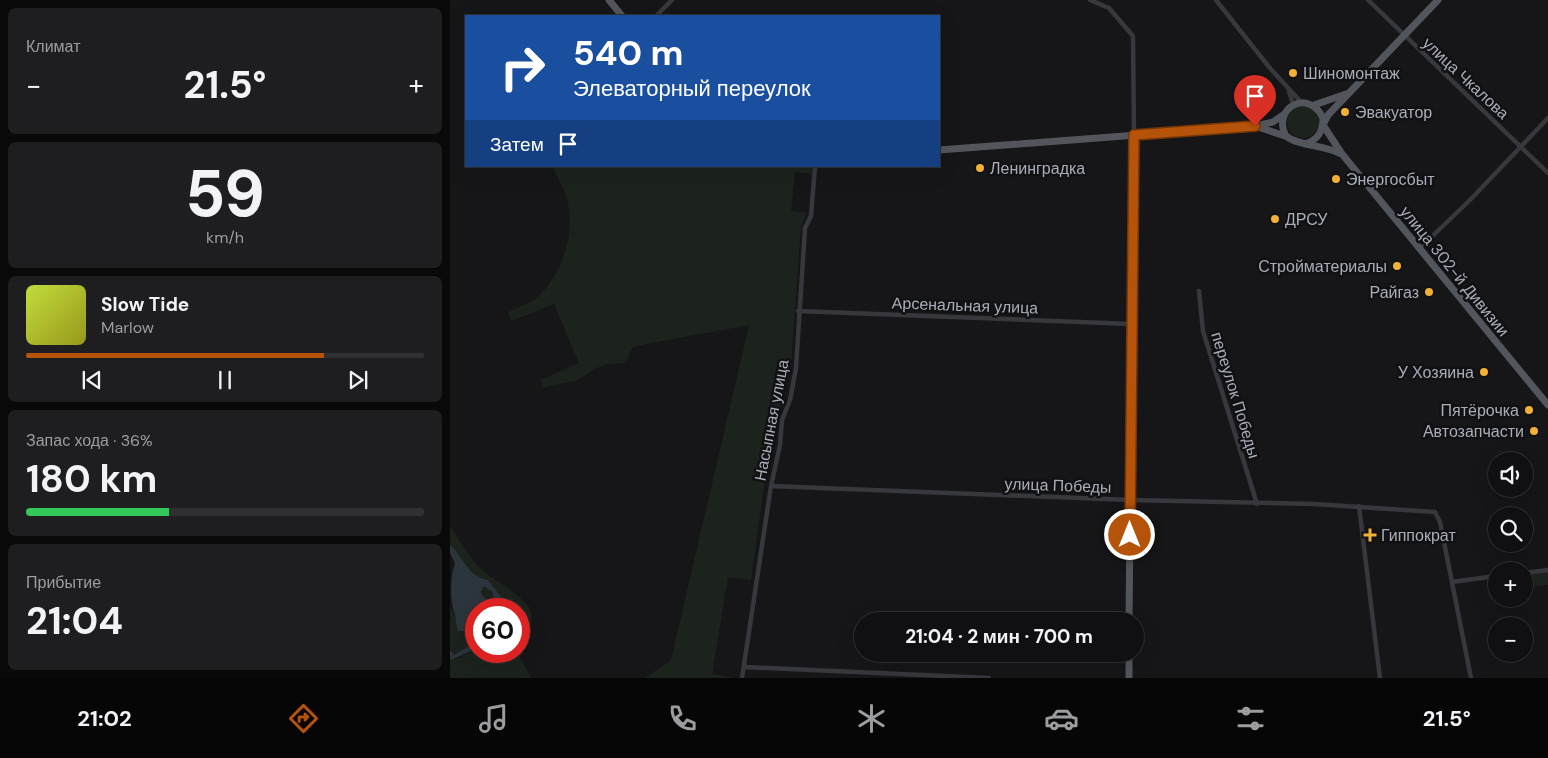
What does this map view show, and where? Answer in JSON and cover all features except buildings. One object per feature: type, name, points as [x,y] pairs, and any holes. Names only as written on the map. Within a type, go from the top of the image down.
[{"type":"main road","points":[[609,0],[621,15]]},
{"type":"main road","points":[[1304,144],[1316,138],[1328,115],[1438,0]]},
{"type":"main road","points":[[940,150],[1255,126],[1273,122],[1293,104],[1301,102],[1314,106],[1351,92]]},
{"type":"main road","points":[[1314,106],[1323,118],[1323,125]]},
{"type":"main road","points":[[1283,115],[1281,123],[1286,136]]},
{"type":"main road","name":"улица 302-й Дивизии","points":[[1323,125],[1342,154],[1548,405]]},
{"type":"main road","points":[[1255,126],[1286,136],[1298,143],[1328,148],[1342,154]]},
{"type":"main road","points":[[1130,612],[1134,135]]},
{"type":"main road","points":[[1129,662],[1129,678]]},
{"type":"street","points":[[657,15],[672,0]]},
{"type":"street","points":[[1090,0],[1109,8],[1133,36],[1134,135]]},
{"type":"street","points":[[1216,0],[1289,90],[1301,102]]},
{"type":"street","name":"улица Чкалова","points":[[1368,0],[1403,36],[1548,173]]},
{"type":"street","points":[[1289,90],[1293,104]]},
{"type":"street","points":[[1419,249],[1548,118]]},
{"type":"street","name":"Насыпная улица","points":[[742,678],[771,486],[780,445],[782,420],[790,400],[796,368],[798,311],[805,228],[811,216],[815,167]]},
{"type":"street","name":"переулок Победы","points":[[1199,291],[1203,331],[1257,504]]},
{"type":"street","name":"Арсенальная улица","points":[[798,311],[1131,324]]},
{"type":"street","name":"улица Победы","points":[[771,486],[1130,500],[1359,506],[1435,512],[1440,522],[1452,582]]},
{"type":"street","points":[[1359,506],[1380,678]]},
{"type":"street","points":[[1533,571],[1548,570]]},
{"type":"street","points":[[1471,678],[1452,582],[1488,577]]},
{"type":"street","points":[[744,667],[989,678]]},
{"type":"shaded area","points":[[1303,106],[1315,110],[1319,122],[1315,134],[1303,138],[1291,134],[1287,122],[1291,110]]},
{"type":"shaded area","points":[[553,167],[811,167],[812,174],[795,172],[791,211],[807,213],[801,226],[791,366],[767,464],[751,580],[728,577],[712,674],[735,678],[645,678],[671,660],[749,325],[633,347],[627,360],[623,363],[608,364],[596,368],[578,380],[541,388],[543,385],[541,380],[579,363],[554,304],[511,321],[508,312],[539,296],[548,286],[561,262],[566,249],[570,222],[566,195]]},
{"type":"shaded area","points":[[450,526],[479,567],[520,598],[499,598],[488,580],[476,576],[466,568],[451,546]]},
{"type":"shaded area","points":[[450,545],[471,571],[481,578],[488,580],[501,597],[494,598],[492,592],[484,586],[481,592],[485,598],[465,598],[465,631],[459,631],[455,617],[451,581],[455,563],[450,553]]},
{"type":"shaded area","points":[[1548,571],[1548,585],[1533,586],[1533,573]]},
{"type":"shaded area","points":[[486,586],[495,598],[483,597],[482,589]]},
{"type":"shaded area","points":[[450,607],[463,632],[465,632],[465,648],[454,655],[450,650]]},
{"type":"shaded area","points":[[465,648],[465,654],[453,659],[450,659],[450,650],[454,655]]},
{"type":"shaded area","points":[[465,655],[465,663],[523,663],[531,678],[450,678],[450,659]]},
{"type":"place","name":"Шиномонтаж","points":[[1293,73]]},
{"type":"place","name":"Эвакуатор","points":[[1345,112]]},
{"type":"place","name":"Ленинградка","points":[[980,168]]},
{"type":"place","name":"Энергосбыт","points":[[1336,179]]},
{"type":"place","name":"ДРСУ","points":[[1275,219]]},
{"type":"place","name":"Стройматериалы","points":[[1397,266]]},
{"type":"place","name":"Райгаз","points":[[1429,292]]},
{"type":"place","name":"У Хозяина","points":[[1484,372]]},
{"type":"place","name":"Пятёрочка","points":[[1529,410]]},
{"type":"place","name":"Автозапчасти","points":[[1534,431]]},
{"type":"place","name":"Гиппократ","points":[[1370,535]]},
{"type":"route","points":[[1130,535],[1134,135],[1255,126]]}]
